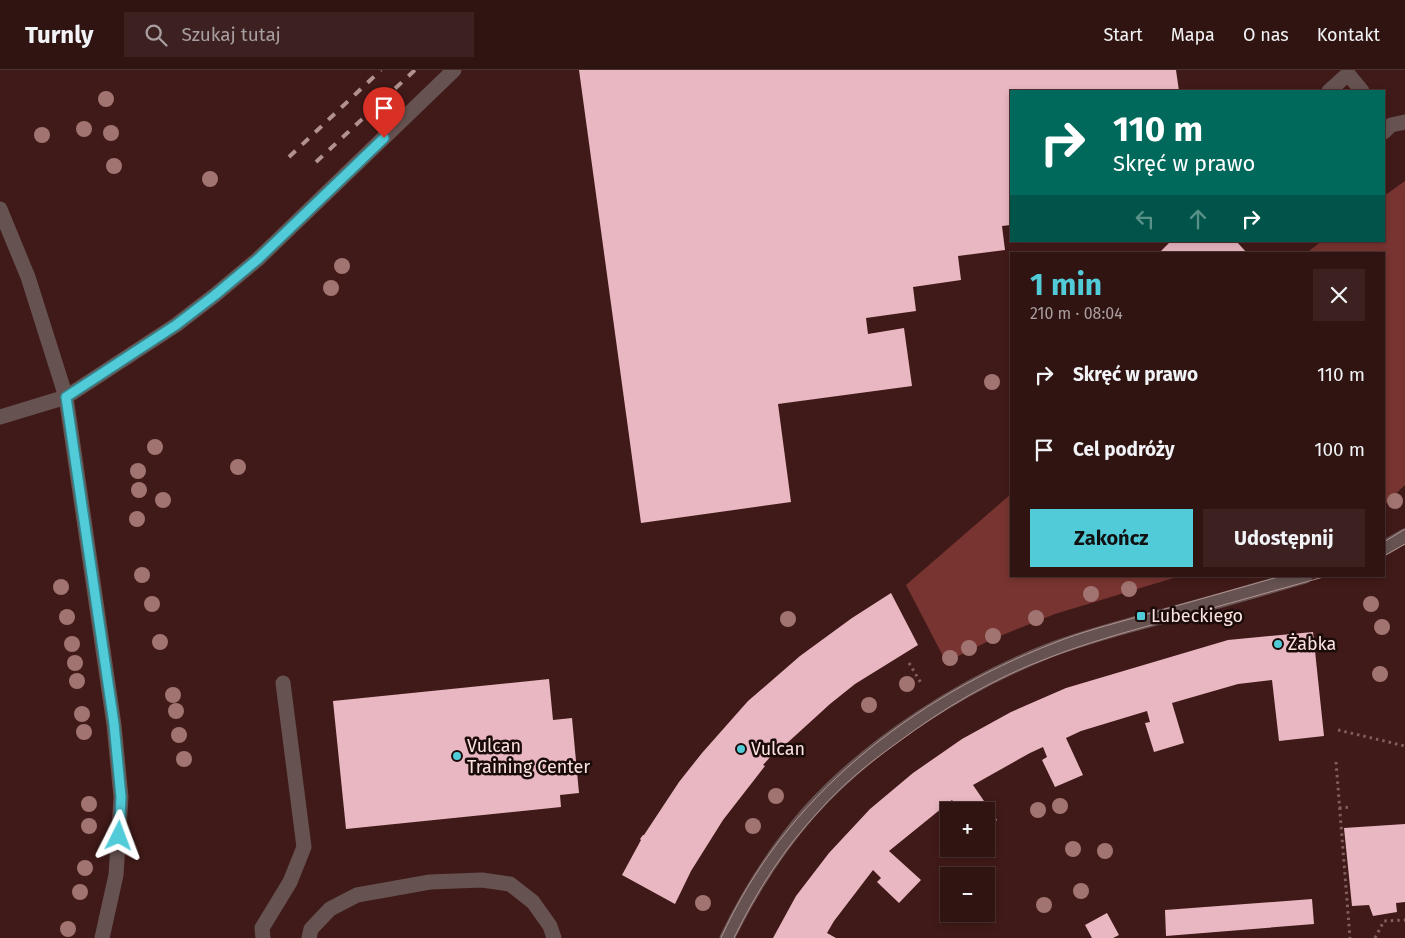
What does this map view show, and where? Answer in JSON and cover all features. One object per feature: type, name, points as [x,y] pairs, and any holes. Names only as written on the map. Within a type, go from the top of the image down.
[{"type":"street","points":[[0,417],[66,397],[176,325],[258,259],[454,70]]},
{"type":"street","points":[[1330,90],[1348,74],[1361,90]]},
{"type":"street","points":[[0,209],[28,277],[66,397],[114,724],[121,797],[116,875],[102,938]]},
{"type":"street","points":[[1385,547],[1405,536]]},
{"type":"street","points":[[727,938],[768,866],[794,830],[816,805],[867,758],[940,706],[987,679],[1059,647],[1301,577]]},
{"type":"street","points":[[263,938],[262,928],[290,882],[304,847],[283,683]]},
{"type":"street","points":[[309,938],[311,929],[330,909],[357,895],[430,882],[482,880],[510,884],[533,902],[550,926],[554,938]]},
{"type":"path","points":[[909,663],[921,683]]},
{"type":"path","points":[[1338,730],[1405,746]]},
{"type":"path","points":[[1336,762],[1350,938]]},
{"type":"path","points":[[1339,808],[1352,807]]},
{"type":"path","points":[[1375,938],[1384,921],[1405,920]]},
{"type":"shaded area","points":[[1405,181],[1405,485],[1385,504],[1385,252],[1308,252],[1321,242],[1385,242],[1385,195]]},
{"type":"shaded area","points":[[1010,495],[1010,577],[1177,577],[1055,614],[995,638],[950,660],[943,656],[906,585]]},
{"type":"building","points":[[579,70],[1176,70],[1179,90],[1010,90],[1010,225],[1002,226],[1005,250],[958,256],[961,280],[913,287],[916,311],[866,318],[868,334],[904,328],[912,386],[778,404],[791,502],[641,523]]},
{"type":"building","points":[[1170,242],[1237,242],[1246,252],[1160,252]]},
{"type":"building","name":"Vulcan","points":[[891,593],[918,645],[855,684],[785,745],[783,743],[763,765],[765,766],[723,820],[691,871],[675,904],[622,875],[640,839],[679,782],[748,701],[800,656],[852,618]]},
{"type":"building","points":[[1313,632],[1324,736],[1279,741],[1272,680],[1238,684],[1172,703],[1184,743],[1154,752],[1145,723],[1150,722],[1147,711],[1081,731],[1066,738],[1083,775],[1055,787],[1042,760],[1047,757],[1043,747],[973,785],[985,802],[953,802],[952,800],[950,802],[940,802],[940,810],[889,851],[921,880],[899,903],[877,882],[881,878],[873,870],[827,933],[836,938],[773,938],[796,896],[829,853],[870,809],[913,773],[962,739],[1011,712],[1066,688],[1228,640]]},
{"type":"building","name":"Vulcan Training Center","points":[[549,679],[553,720],[572,718],[579,793],[560,795],[561,807],[346,829],[333,701]]},
{"type":"building","points":[[1405,824],[1405,902],[1396,903],[1397,912],[1373,916],[1369,905],[1352,906],[1344,828]]},
{"type":"building","points":[[1312,899],[1314,924],[1166,936],[1165,910]]},
{"type":"building","points":[[1107,913],[1119,935],[1113,938],[1092,938],[1085,925]]},
{"type":"tram line","points":[[1385,541],[1405,529]]},
{"type":"tram line","points":[[1385,555],[1405,544]]},
{"type":"tram line","points":[[721,938],[748,887],[780,840],[817,797],[858,758],[903,723],[951,692],[1002,666],[1074,635],[1278,577]]},
{"type":"tram line","points":[[734,938],[752,904],[783,855],[829,800],[876,758],[951,706],[1007,675],[1075,648],[1323,577]]},
{"type":"railway","points":[[289,157],[381,70]]},
{"type":"railway","points":[[316,162],[415,70]]},
{"type":"place","name":"Lubeckiego","points":[[1141,616]]},
{"type":"place","name":"Żabka","points":[[1278,644]]},
{"type":"place","name":"Vulcan","points":[[741,749]]},
{"type":"place","name":"Vulcan Training Center","points":[[457,756]]},
{"type":"route","points":[[119,836],[121,797],[114,724],[66,397],[176,325],[215,295],[258,259],[384,138]]}]
